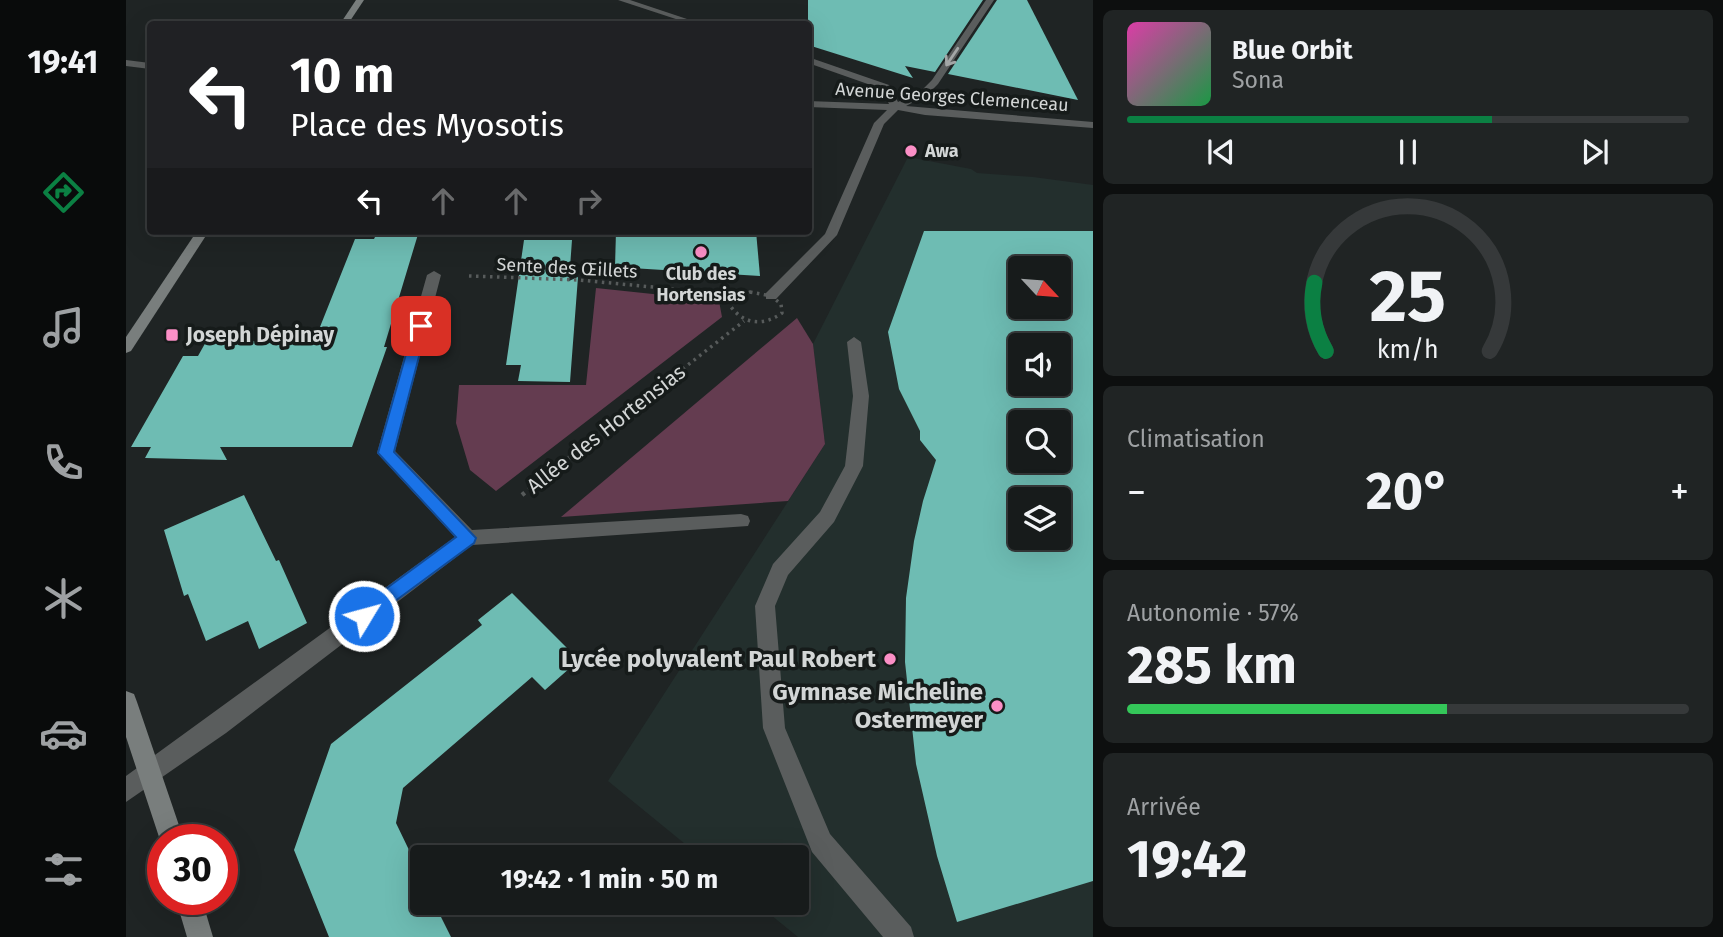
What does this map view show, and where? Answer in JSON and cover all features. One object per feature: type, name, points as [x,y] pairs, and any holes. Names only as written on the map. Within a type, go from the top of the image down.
[{"type":"main road","points":[[346,21],[360,0]]},
{"type":"main road","points":[[126,348],[200,235]]},
{"type":"main road","points":[[126,702],[166,824]]},
{"type":"main road","points":[[193,915],[200,937]]},
{"type":"street","points":[[622,0],[688,21]]},
{"type":"street","points":[[771,296],[831,236],[879,123],[896,107],[924,93],[935,82],[990,0]]},
{"type":"street","points":[[812,61],[886,87],[896,107]]},
{"type":"street","points":[[126,64],[147,66]]},
{"type":"street","name":"Avenue Georges Clemenceau","points":[[812,104],[896,107],[925,112],[1093,125]]},
{"type":"street","points":[[435,275],[386,453],[468,538]]},
{"type":"street","points":[[854,342],[861,396],[854,466],[827,517],[780,570],[765,606],[774,728],[821,843],[901,937]]},
{"type":"street","points":[[126,790],[218,725],[468,538],[741,521]]},
{"type":"path","name":"Sente des Œillets","points":[[435,275],[579,280],[740,295]]},
{"type":"path","name":"Allée des Hortensias","points":[[468,538],[744,320]]},
{"type":"shaded area","name":"Lycée polyvalent Paul Robert","points":[[908,157],[971,169],[977,173],[1093,185],[1093,937],[798,937],[771,915],[809,915],[809,845],[686,845],[608,781],[825,444],[813,344]]},
{"type":"shaded area","points":[[596,288],[719,301],[722,317],[496,491],[470,470],[456,423],[459,385],[586,385]]},
{"type":"shaded area","points":[[797,318],[813,344],[825,444],[788,501],[561,517]]},
{"type":"building","points":[[808,0],[983,0],[935,72],[905,66],[913,78],[812,46],[812,21],[808,21]]},
{"type":"building","points":[[997,0],[1027,0],[1078,100],[948,74]]},
{"type":"building","points":[[924,231],[1093,231],[1093,881],[957,922],[937,856],[916,764],[905,662],[906,598],[914,541],[936,460],[920,440],[920,431],[899,389],[888,332]]},
{"type":"building","points":[[376,235],[418,235],[384,347],[387,347],[352,447],[220,447],[227,460],[145,458],[151,447],[131,447],[183,356],[198,356],[207,340],[314,342],[355,239],[374,239]]},
{"type":"building","name":"Club des Hortensias","points":[[616,235],[756,235],[760,276],[615,267]]},
{"type":"building","points":[[524,240],[572,240],[569,281],[578,277],[570,382],[518,381],[521,365],[506,365]]},
{"type":"building","points":[[244,495],[276,561],[279,560],[307,623],[259,649],[248,621],[206,641],[188,594],[184,596],[164,530]]},
{"type":"building","points":[[512,593],[579,660],[545,690],[532,677],[403,788],[396,823],[410,852],[410,915],[440,915],[451,937],[329,937],[294,850],[331,744],[482,625],[478,620]]},
{"type":"place","name":"Awa","points":[[911,151]]},
{"type":"place","name":"Club des Hortensias","points":[[701,252]]},
{"type":"place","name":"Joseph Dépinay","points":[[172,335]]},
{"type":"place","name":"Lycée polyvalent Paul Robert","points":[[890,659]]},
{"type":"place","name":"Gymnase Micheline Ostermeyer","points":[[997,706]]},
{"type":"route","points":[[364,616],[468,538],[386,453],[421,326]]}]
